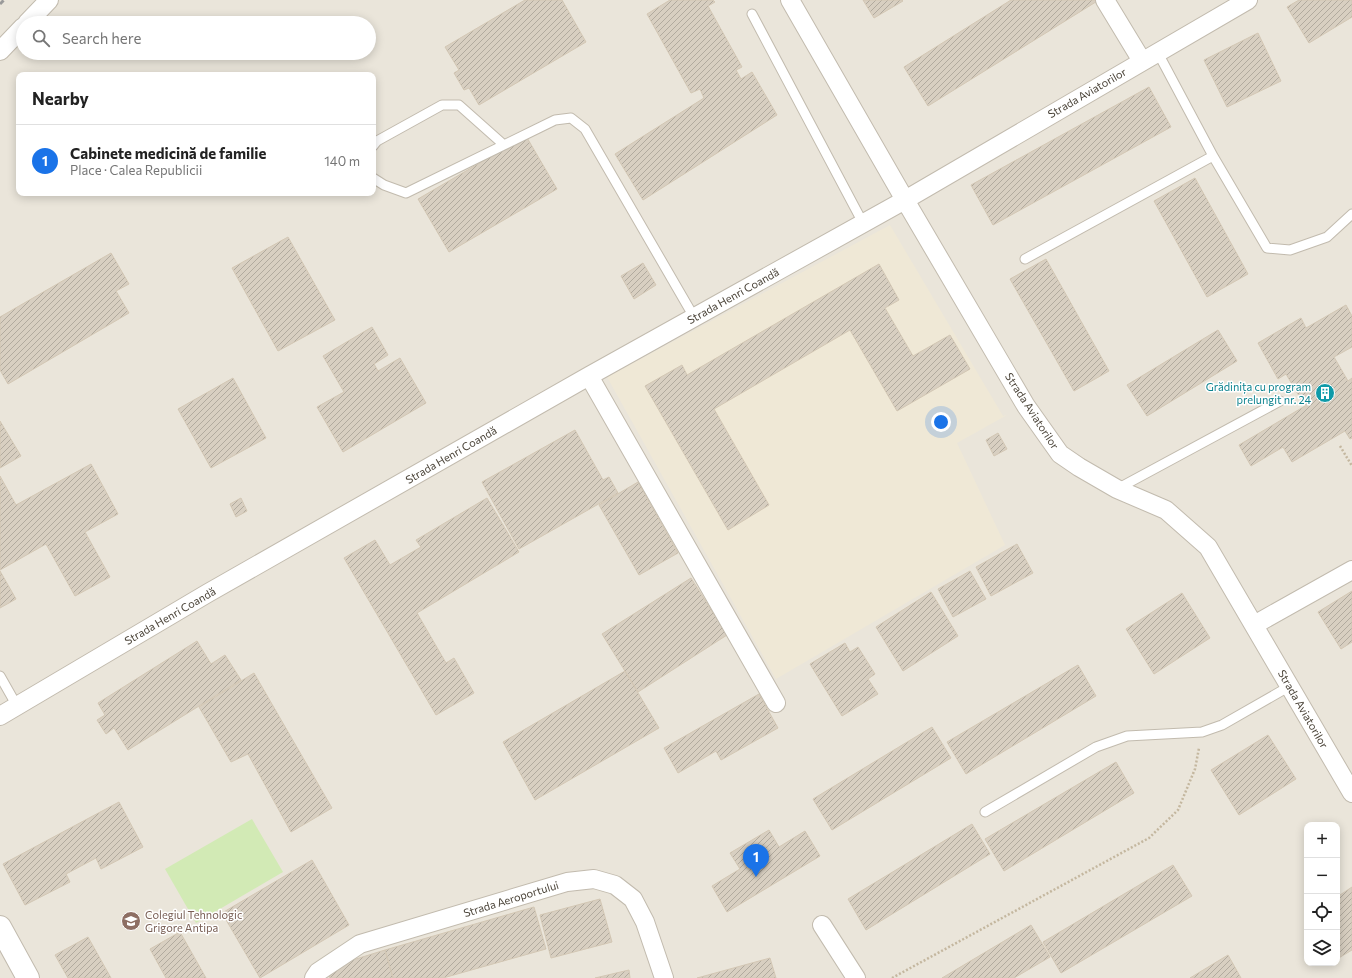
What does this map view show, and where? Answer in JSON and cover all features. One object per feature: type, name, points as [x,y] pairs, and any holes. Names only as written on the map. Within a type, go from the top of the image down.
[{"type":"street","points":[[34,16],[49,0]]},
{"type":"street","name":"Strada Aviatorilor","points":[[790,0],[1026,406],[1052,443],[1060,454],[1079,467],[1117,489],[1166,510],[1208,548],[1352,792]]},
{"type":"street","points":[[1105,0],[1142,61]]},
{"type":"street","name":"Strada Aviatorilor","points":[[905,200],[1248,0]]},
{"type":"street","points":[[0,51],[16,34]]},
{"type":"street","name":"Strada Henri Coandă","points":[[0,716],[215,589],[589,376],[905,200]]},
{"type":"street","points":[[589,376],[776,703]]},
{"type":"street","points":[[1254,625],[1352,570]]},
{"type":"street","name":"Strada Aeroportului","points":[[314,978],[318,972],[360,944],[567,882],[594,879],[615,885],[633,899],[645,922],[664,978]]},
{"type":"street","points":[[822,925],[856,978]]},
{"type":"street","points":[[0,927],[28,978]]},
{"type":"lane","points":[[752,14],[863,223]]},
{"type":"lane","points":[[1158,53],[1213,156],[1267,248],[1290,250],[1327,237],[1352,214]]},
{"type":"lane","points":[[376,142],[442,105],[459,105],[504,145]]},
{"type":"lane","points":[[376,180],[384,185],[406,193],[555,120],[571,118],[585,129],[694,317]]},
{"type":"lane","points":[[1025,259],[1213,156]]},
{"type":"lane","points":[[1117,489],[1280,401]]},
{"type":"lane","points":[[0,676],[17,706]]},
{"type":"lane","points":[[985,812],[1096,747],[1127,736],[1202,732],[1222,725],[1290,686]]},
{"type":"path","points":[[1340,446],[1352,466]]},
{"type":"path","points":[[892,978],[1149,838],[1178,810],[1195,769],[1202,732]]},
{"type":"shaded area","points":[[0,0],[1352,0],[1352,978],[0,978]]},
{"type":"shaded area","points":[[890,225],[1003,416],[1007,415],[957,443],[1005,545],[776,679],[607,377]]},
{"type":"green space","points":[[252,819],[283,872],[196,923],[165,869]]},
{"type":"building","points":[[525,0],[562,0],[586,42],[479,105],[469,88],[464,90],[454,73],[459,70],[445,47]]},
{"type":"building","points":[[670,0],[713,0],[715,2],[708,6],[742,67],[736,70],[741,79],[752,72],[777,115],[643,200],[615,154],[704,98],[700,89],[691,93],[647,14]]},
{"type":"building","points":[[863,0],[902,0],[903,1],[874,18]]},
{"type":"building","points":[[1011,0],[1099,0],[928,106],[904,67]]},
{"type":"building","points":[[1299,0],[1352,0],[1352,17],[1309,43],[1287,7]]},
{"type":"building","points":[[1258,33],[1281,81],[1227,107],[1204,60]]},
{"type":"building","points":[[1149,87],[1171,127],[993,225],[971,185]]},
{"type":"building","points":[[526,136],[557,189],[449,252],[418,199]]},
{"type":"building","points":[[1195,178],[1248,274],[1207,297],[1154,201]]},
{"type":"building","points":[[288,237],[335,320],[278,351],[232,268]]},
{"type":"building","points":[[111,253],[129,284],[116,291],[129,313],[8,384],[0,370],[0,317]]},
{"type":"building","points":[[1046,259],[1109,371],[1074,391],[1010,279]]},
{"type":"building","points":[[643,263],[656,285],[634,299],[621,276]]},
{"type":"building","points":[[879,264],[899,300],[885,308],[913,356],[950,335],[970,369],[897,411],[850,330],[714,409],[769,505],[728,530],[645,386],[682,365],[687,375]]},
{"type":"building","name":"Grădinița cu program prelungit nr. 24","points":[[1346,305],[1352,316],[1352,347],[1334,357],[1348,381],[1352,378],[1352,438],[1350,439],[1345,431],[1292,462],[1283,447],[1251,466],[1239,445],[1305,406],[1286,374],[1278,379],[1258,343],[1301,318],[1306,328]]},
{"type":"building","points":[[372,327],[388,355],[374,364],[378,371],[400,358],[426,403],[343,452],[317,407],[344,392],[323,356]]},
{"type":"building","points":[[1218,330],[1237,361],[1147,416],[1127,385]]},
{"type":"building","points":[[233,378],[266,438],[211,468],[178,409]]},
{"type":"building","points":[[0,421],[21,456],[0,468]]},
{"type":"building","points":[[575,430],[603,480],[609,477],[618,493],[519,549],[482,482]]},
{"type":"building","points":[[998,433],[1007,449],[994,456],[986,440]]},
{"type":"building","points":[[91,464],[118,514],[85,532],[110,577],[75,596],[46,544],[0,570],[0,476],[16,505]]},
{"type":"building","points":[[638,482],[678,553],[639,575],[599,505]]},
{"type":"building","points":[[241,498],[247,511],[236,517],[230,504]]},
{"type":"building","points":[[487,498],[519,552],[417,613],[446,663],[454,658],[474,693],[436,715],[344,558],[375,540],[390,565],[421,547],[416,540]]},
{"type":"building","points":[[1017,544],[1033,573],[991,596],[976,567]]},
{"type":"building","points":[[0,571],[16,599],[0,608]]},
{"type":"building","points":[[970,571],[986,599],[953,617],[938,589]]},
{"type":"building","points":[[691,578],[727,635],[638,692],[602,634]]},
{"type":"building","points":[[1352,591],[1352,642],[1341,649],[1318,612]]},
{"type":"building","points":[[931,592],[958,636],[903,671],[876,627]]},
{"type":"building","points":[[1182,593],[1210,638],[1154,674],[1126,629]]},
{"type":"building","points":[[197,641],[211,664],[225,655],[241,680],[128,750],[114,728],[106,734],[97,720],[105,715],[98,703]]},
{"type":"building","points":[[845,643],[850,652],[858,647],[875,674],[868,679],[878,694],[842,716],[810,664]]},
{"type":"building","points":[[1078,665],[1096,696],[966,774],[947,742]]},
{"type":"building","points":[[625,671],[659,728],[535,800],[503,742]]},
{"type":"building","points":[[254,673],[332,808],[291,832],[248,754],[231,762],[199,707]]},
{"type":"building","points":[[759,694],[778,728],[721,760],[716,751],[678,773],[664,748]]},
{"type":"building","points":[[932,727],[951,758],[832,830],[813,799]]},
{"type":"building","points":[[1268,735],[1296,779],[1239,815],[1211,770]]},
{"type":"building","points":[[1116,762],[1134,793],[1004,871],[985,839]]},
{"type":"building","points":[[119,802],[143,847],[101,869],[96,858],[66,874],[70,882],[25,905],[3,864]]},
{"type":"building","points":[[972,824],[990,854],[866,930],[848,899]]},
{"type":"building","points":[[769,830],[779,847],[805,831],[820,856],[727,912],[712,886],[740,869],[730,853]]},
{"type":"building","points":[[312,860],[349,925],[260,978],[222,913]]},
{"type":"building","points":[[1173,865],[1192,896],[1061,973],[1043,942]]},
{"type":"building","points":[[1352,887],[1352,950],[1340,957],[1340,930],[1340,895]]},
{"type":"building","points":[[600,899],[612,942],[551,958],[540,915]]},
{"type":"building","points":[[534,907],[546,949],[443,978],[393,978],[385,950]]},
{"type":"building","points":[[1031,925],[1050,957],[1014,978],[942,978]]},
{"type":"building","points":[[180,932],[206,978],[166,978],[150,949]]},
{"type":"building","points":[[88,937],[111,978],[68,978],[55,955]]},
{"type":"building","points":[[385,950],[393,978],[330,978],[327,968]]},
{"type":"building","points":[[1228,955],[1241,978],[1190,978]]},
{"type":"building","points":[[770,958],[776,978],[697,978]]},
{"type":"building","points":[[629,970],[630,978],[595,978]]},
{"type":"railway","points":[[0,4],[4,0]]},
{"type":"place","name":"Grădinița cu program prelungit nr. 24","points":[[1325,393]]},
{"type":"place","name":"Cabinete medicină de familie","points":[[756,877]]},
{"type":"place","name":"Colegiul Tehnologic Grigore Antipa","points":[[131,921]]}]
